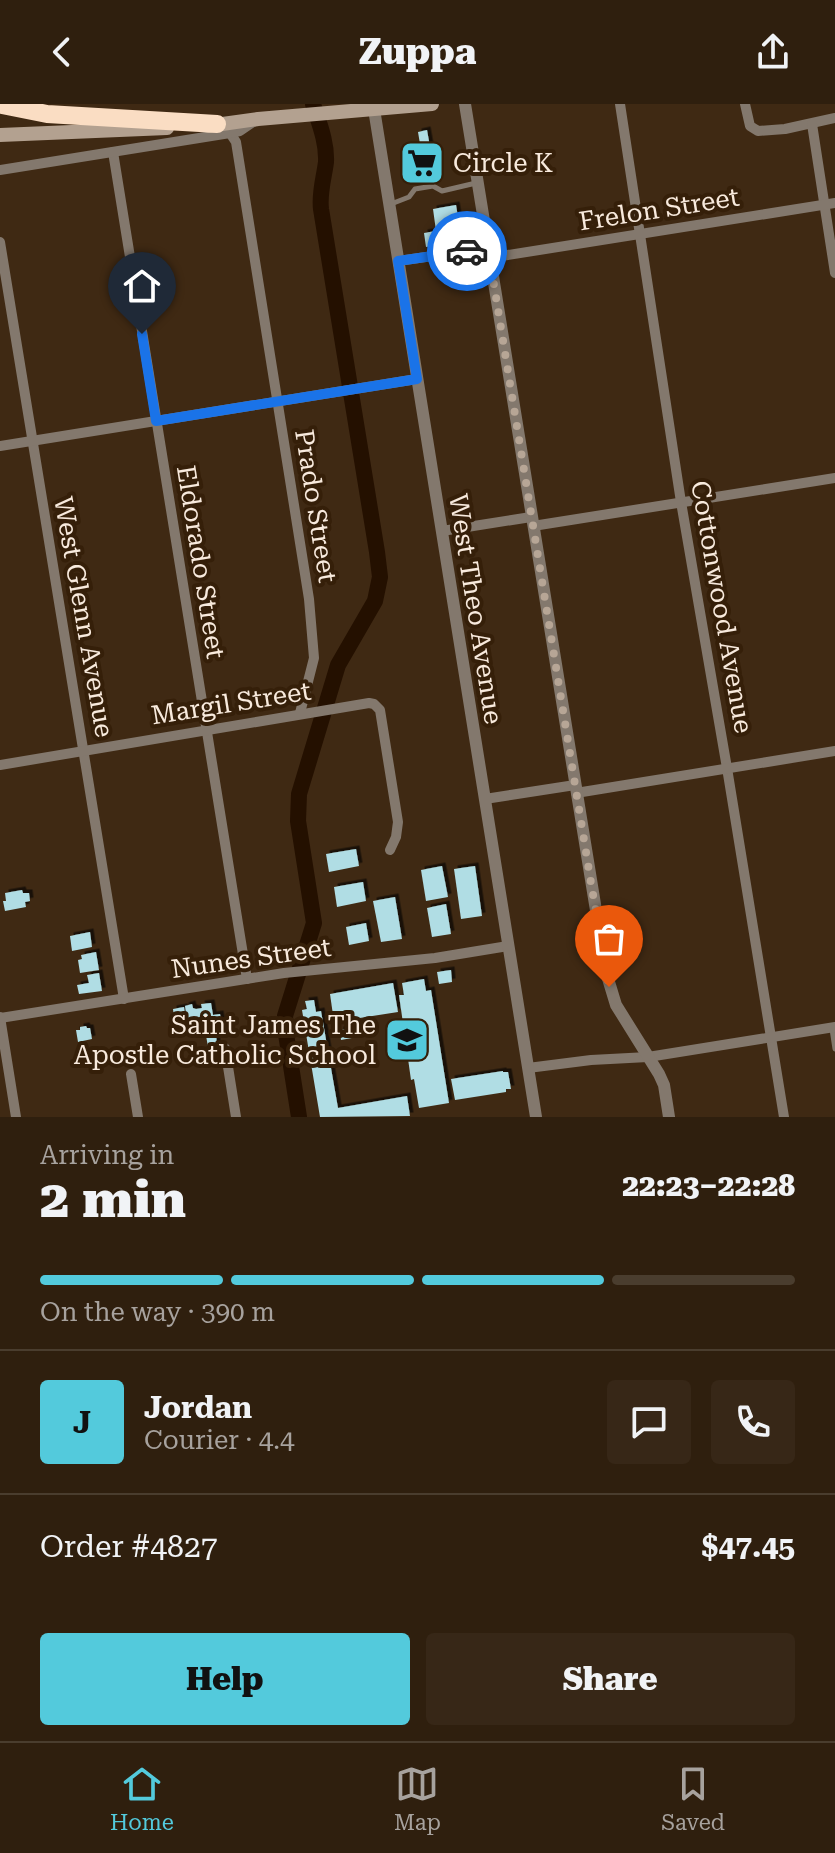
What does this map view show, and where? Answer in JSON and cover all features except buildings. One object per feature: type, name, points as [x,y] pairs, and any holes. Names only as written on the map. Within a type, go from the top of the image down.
[{"type":"highway","points":[[1,105],[13,104]]},
{"type":"highway","points":[[1,105],[47,114],[224,129]]},
{"type":"main road","points":[[258,119],[271,104]]},
{"type":"main road","points":[[0,135],[224,129],[258,119],[373,106],[432,104]]},
{"type":"street","points":[[465,104],[609,987],[616,1005],[664,1085],[669,1117]]},
{"type":"street","name":"Cottonwood Avenue","points":[[620,104],[681,502],[784,1117]]},
{"type":"street","points":[[745,104],[750,126],[758,131],[835,118]]},
{"type":"street","name":"West Theo Avenue","points":[[373,106],[536,1117]]},
{"type":"street","points":[[812,124],[829,204],[835,273]]},
{"type":"street","points":[[0,170],[113,152],[224,129]]},
{"type":"street","name":"Prado Street","points":[[224,129],[236,142],[314,640],[305,713]]},
{"type":"street","name":"Eldorado Street","points":[[113,152],[247,979]]},
{"type":"street","name":"Frelon Street","points":[[398,261],[640,234],[829,204]]},
{"type":"street","name":"West Glenn Avenue","points":[[0,242],[124,999]]},
{"type":"street","points":[[0,446],[417,379]]},
{"type":"street","points":[[442,531],[681,502],[835,478]]},
{"type":"street","name":"Margil Street","points":[[0,765],[374,704],[380,710],[398,822],[390,850]]},
{"type":"street","points":[[485,799],[576,789],[835,751]]},
{"type":"street","name":"Nunes Street","points":[[0,1017],[284,973],[435,958],[508,946]]},
{"type":"street","points":[[0,1017],[16,1117]]},
{"type":"street","points":[[528,1068],[648,1057],[833,1027]]},
{"type":"street","points":[[225,1048],[236,1117]]},
{"type":"street","points":[[131,1074],[138,1117]]},
{"type":"lane","points":[[389,204],[409,197],[415,189],[433,186],[442,191],[477,183]]},
{"type":"lane","points":[[833,1027],[835,1049]]},
{"type":"waterway","points":[[299,1117],[285,1016],[314,923],[298,821],[299,794],[338,665],[375,601],[380,577],[321,209],[326,155],[313,104]]},
{"type":"way so far","points":[[467,251],[488,248],[609,987]]},
{"type":"place","name":"Circle K","points":[[422,163]]},
{"type":"place","name":"Saint James The Apostle Catholic School","points":[[407,1040]]},
{"type":"route","points":[[142,334],[156,421],[417,379],[398,261],[467,251]]}]
